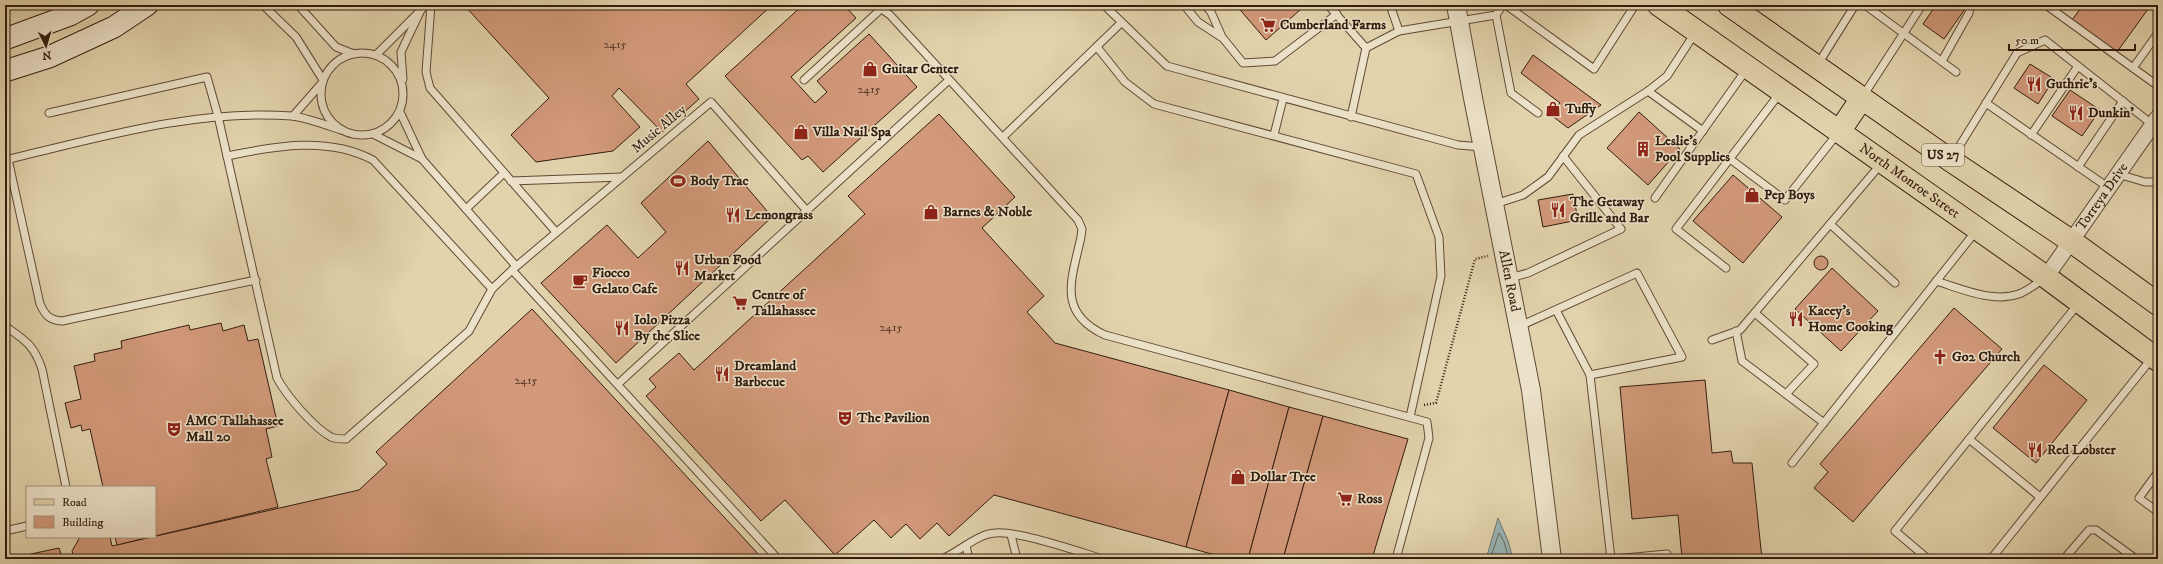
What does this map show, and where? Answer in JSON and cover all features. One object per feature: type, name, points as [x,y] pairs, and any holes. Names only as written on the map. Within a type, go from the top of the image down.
[{"type":"main road","points":[[5,39],[70,15],[88,5]]},
{"type":"main road","points":[[5,71],[49,57],[114,27],[147,5]]},
{"type":"main road","name":"North Monroe Street","points":[[1659,5],[2046,277],[2156,358]]},
{"type":"main road","name":"US 27","points":[[1737,7],[1862,98],[1950,160],[2071,241],[2158,304]]},
{"type":"main road","points":[[1839,132],[1862,98]]},
{"type":"street","name":"Allen Road","points":[[1458,13],[1536,421],[1552,559]]},
{"type":"street","name":"Torreya Drive","points":[[2046,277],[2155,121]]},
{"type":"lane","points":[[263,5],[296,38],[322,82],[320,97],[324,110],[331,122],[341,130]]},
{"type":"lane","points":[[298,5],[336,47],[354,54]]},
{"type":"lane","points":[[376,55],[426,5]]},
{"type":"lane","points":[[431,5],[426,72],[430,88],[556,232]]},
{"type":"lane","points":[[1104,5],[1167,66],[1458,145],[1483,147]]},
{"type":"lane","points":[[1184,5],[1198,22],[1222,37]]},
{"type":"lane","points":[[1204,5],[1211,12],[1222,37],[1243,63],[1275,61],[1337,14]]},
{"type":"lane","points":[[1328,5],[1366,48]]},
{"type":"lane","points":[[1390,5],[1399,31]]},
{"type":"lane","points":[[1538,114],[1511,93],[1496,15],[1504,5],[1594,69],[1635,5]]},
{"type":"lane","points":[[1817,66],[1855,5]]},
{"type":"lane","points":[[1865,5],[1956,72]]},
{"type":"lane","points":[[1862,98],[1922,5]]},
{"type":"lane","points":[[1942,61],[1969,13],[1970,5]]},
{"type":"lane","points":[[2046,5],[2054,7],[2158,86]]},
{"type":"lane","points":[[804,80],[879,7],[890,15],[1078,220],[1082,229],[1070,291],[1072,303],[1077,314],[1093,329],[1105,334],[1427,422],[1429,438],[1396,559]]},
{"type":"lane","points":[[256,280],[62,322],[52,320],[44,314],[40,304],[6,159],[173,122],[218,116],[293,116],[354,135],[380,132],[392,123],[400,112],[404,98],[401,52],[420,12]]},
{"type":"lane","points":[[1366,48],[1399,31],[1458,13],[1496,15]]},
{"type":"lane","points":[[1003,137],[1121,23]]},
{"type":"lane","points":[[1495,204],[1523,195],[1548,177],[1579,135],[1648,91],[1667,76],[1696,31]]},
{"type":"lane","points":[[2133,68],[2158,33]]},
{"type":"lane","points":[[1950,160],[2017,53],[2045,40],[2123,101],[2155,121]]},
{"type":"lane","points":[[1097,47],[1125,82],[1154,104],[1416,174],[1439,236],[1441,276],[1410,417]]},
{"type":"lane","points":[[1351,117],[1366,48]]},
{"type":"lane","points":[[293,116],[322,82],[327,71],[336,61],[354,54],[362,52],[376,55],[388,61],[398,72],[403,85]]},
{"type":"lane","points":[[2031,135],[2078,66]]},
{"type":"lane","points":[[1655,198],[1748,67]]},
{"type":"lane","name":"Music Alley","points":[[49,112],[207,77],[218,116],[277,378],[282,387],[318,428],[332,438],[338,439],[346,439],[469,331],[492,289],[514,268],[712,102],[807,211]]},
{"type":"lane","points":[[618,384],[949,80]]},
{"type":"lane","points":[[1648,91],[1702,131]]},
{"type":"lane","points":[[1726,268],[1676,229],[1782,91]]},
{"type":"lane","points":[[1274,136],[1283,98]]},
{"type":"lane","points":[[2078,167],[2123,101]]},
{"type":"lane","points":[[1986,103],[2109,188]]},
{"type":"lane","points":[[400,112],[422,159],[466,209],[514,268],[778,559]]},
{"type":"lane","points":[[1730,159],[1785,200],[1839,132]]},
{"type":"lane","points":[[373,134],[422,159]]},
{"type":"lane","points":[[227,156],[257,150],[311,144],[347,149],[373,160],[492,289]]},
{"type":"lane","points":[[1509,278],[1528,273],[1621,229],[1563,156]]},
{"type":"lane","points":[[1712,340],[1740,330],[1883,162]]},
{"type":"lane","points":[[466,209],[504,173]]},
{"type":"lane","points":[[2118,174],[2144,182],[2158,182]]},
{"type":"lane","points":[[511,181],[622,176]]},
{"type":"lane","points":[[1830,224],[1895,283]]},
{"type":"lane","points":[[1792,463],[1978,229]]},
{"type":"lane","points":[[1518,326],[1637,273],[1682,357],[1590,375]]},
{"type":"lane","points":[[1936,281],[1989,296],[2002,297],[2020,293],[2046,277]]},
{"type":"lane","points":[[1928,559],[1894,532],[2080,302]]},
{"type":"lane","points":[[1556,310],[1590,375],[1611,559]]},
{"type":"lane","points":[[1755,313],[1814,364],[1786,394]]},
{"type":"lane","points":[[5,326],[30,343],[37,354],[42,368],[66,486]]},
{"type":"lane","points":[[1736,331],[1742,361],[1824,423]]},
{"type":"lane","points":[[1991,559],[2040,497],[2156,358]]},
{"type":"lane","points":[[1969,439],[2040,497]]},
{"type":"lane","points":[[2158,472],[2139,498],[2158,512]]},
{"type":"lane","points":[[5,531],[26,526]]},
{"type":"lane","points":[[2064,559],[2089,530],[2096,530],[2134,559]]},
{"type":"lane","points":[[942,559],[980,538],[994,533],[1011,535],[1103,559]]},
{"type":"lane","points":[[1011,535],[1017,559]]},
{"type":"lane","points":[[966,546],[969,559]]},
{"type":"lane","points":[[1614,559],[1667,554]]},
{"type":"path","points":[[1412,409],[1436,404],[1475,259],[1489,256]]},
{"type":"water","points":[[1498,518],[1508,541],[1513,559],[1486,559]]},
{"type":"building","points":[[464,5],[772,5],[686,84],[699,99],[662,132],[619,88],[612,96],[640,127],[613,151],[536,162],[511,135],[549,98]]},
{"type":"building","points":[[803,5],[844,5],[856,18],[791,77],[815,103],[827,92],[817,81],[869,34],[917,87],[823,172],[808,156],[802,160],[725,76]]},
{"type":"building","name":"Cumberland Farms","points":[[1236,5],[1296,5],[1300,10],[1266,40]]},
{"type":"building","points":[[1936,5],[1960,5],[1965,9],[1944,39],[1923,24]]},
{"type":"building","points":[[2083,5],[2151,5],[2117,52],[2072,20]]},
{"type":"building","points":[[1533,55],[1601,105],[1568,128],[1551,115],[1560,103],[1521,73]]},
{"type":"building","name":"Guthrie's","points":[[2030,64],[2054,79],[2038,104],[2014,88]]},
{"type":"building","name":"Dunkin'","points":[[2070,90],[2100,110],[2082,136],[2052,116]]},
{"type":"building","name":"Leslie's Pool Supplies","points":[[1639,112],[1680,149],[1648,185],[1607,148]]},
{"type":"building","points":[[939,114],[1015,197],[982,228],[1044,296],[1027,312],[1055,343],[1229,390],[1186,547],[994,495],[949,536],[937,523],[920,539],[906,524],[891,538],[874,520],[835,555],[785,500],[761,521],[646,396],[656,387],[649,379],[679,353],[694,370],[865,214],[848,196]]},
{"type":"building","points":[[708,141],[772,217],[616,363],[541,283],[607,225],[638,258],[666,232],[641,203]]},
{"type":"building","points":[[1733,175],[1782,217],[1743,263],[1693,221]]},
{"type":"building","name":"The Getaway Grille and Bar","points":[[1573,194],[1578,220],[1543,227],[1538,200]]},
{"type":"building","points":[[1818,256],[1824,256],[1828,260],[1828,266],[1824,270],[1818,270],[1814,266],[1814,260]]},
{"type":"building","points":[[1832,268],[1878,311],[1841,351],[1795,309]]},
{"type":"building","points":[[1954,308],[2002,349],[1853,522],[1814,488],[1828,472],[1820,464]]},
{"type":"building","points":[[532,309],[761,557],[759,559],[8,559],[59,548],[62,557],[73,555],[72,551],[79,538],[110,538],[112,546],[147,538],[156,538],[156,536],[359,490],[387,464],[376,452]]},
{"type":"building","name":"AMC Tallahassee Mall 20","points":[[221,323],[223,331],[244,325],[248,341],[258,339],[278,426],[266,429],[272,457],[266,459],[278,507],[156,536],[156,486],[103,486],[90,429],[82,431],[81,425],[71,428],[65,403],[81,399],[74,366],[95,361],[94,354],[122,348],[121,341],[189,325],[190,330]]},
{"type":"building","points":[[2044,365],[2087,400],[2036,463],[1993,428]]},
{"type":"building","points":[[1705,380],[1712,453],[1731,451],[1733,463],[1752,463],[1762,559],[1682,559],[1678,515],[1632,519],[1620,387]]},
{"type":"building","name":"Dollar Tree","points":[[1229,390],[1289,407],[1248,559],[1230,559],[1186,547]]},
{"type":"building","points":[[1289,407],[1323,416],[1283,559],[1248,559]]},
{"type":"building","name":"Ross","points":[[1323,416],[1408,439],[1372,559],[1283,559]]},
{"type":"building","points":[[115,538],[146,538],[117,545]]},
{"type":"place","name":"Cumberland Farms","points":[[1268,25]]},
{"type":"place","name":"Guitar Center","points":[[870,69]]},
{"type":"place","name":"Guthrie's","points":[[2034,84]]},
{"type":"place","name":"Tuffy","points":[[1553,109]]},
{"type":"place","name":"Dunkin'","points":[[2076,113]]},
{"type":"place","name":"Villa Nail Spa","points":[[801,132]]},
{"type":"place","name":"Leslie's Pool Supplies","points":[[1643,149]]},
{"type":"place","name":"Body Trac","points":[[678,181]]},
{"type":"place","name":"Pep Boys","points":[[1752,195]]},
{"type":"place","name":"The Getaway Grille and Bar","points":[[1558,210]]},
{"type":"place","name":"Barnes & Noble","points":[[931,212]]},
{"type":"place","name":"Lemongrass","points":[[733,215]]},
{"type":"place","name":"Urban Food Market","points":[[682,268]]},
{"type":"place","name":"Fiocco Gelato Cafe","points":[[580,281]]},
{"type":"place","name":"Centre of Tallahassee","points":[[740,303]]},
{"type":"place","name":"Kacey's Home Cooking","points":[[1796,319]]},
{"type":"place","name":"Iolo Pizza By the Slice","points":[[622,328]]},
{"type":"place","name":"Go2 Church","points":[[1940,357]]},
{"type":"place","name":"Dreamland Barbecue","points":[[722,374]]},
{"type":"place","name":"The Pavilion","points":[[845,418]]},
{"type":"place","name":"AMC Tallahassee Mall 20","points":[[174,429]]},
{"type":"place","name":"Red Lobster","points":[[2035,450]]},
{"type":"place","name":"Dollar Tree","points":[[1238,477]]},
{"type":"place","name":"Ross","points":[[1345,499]]}]
